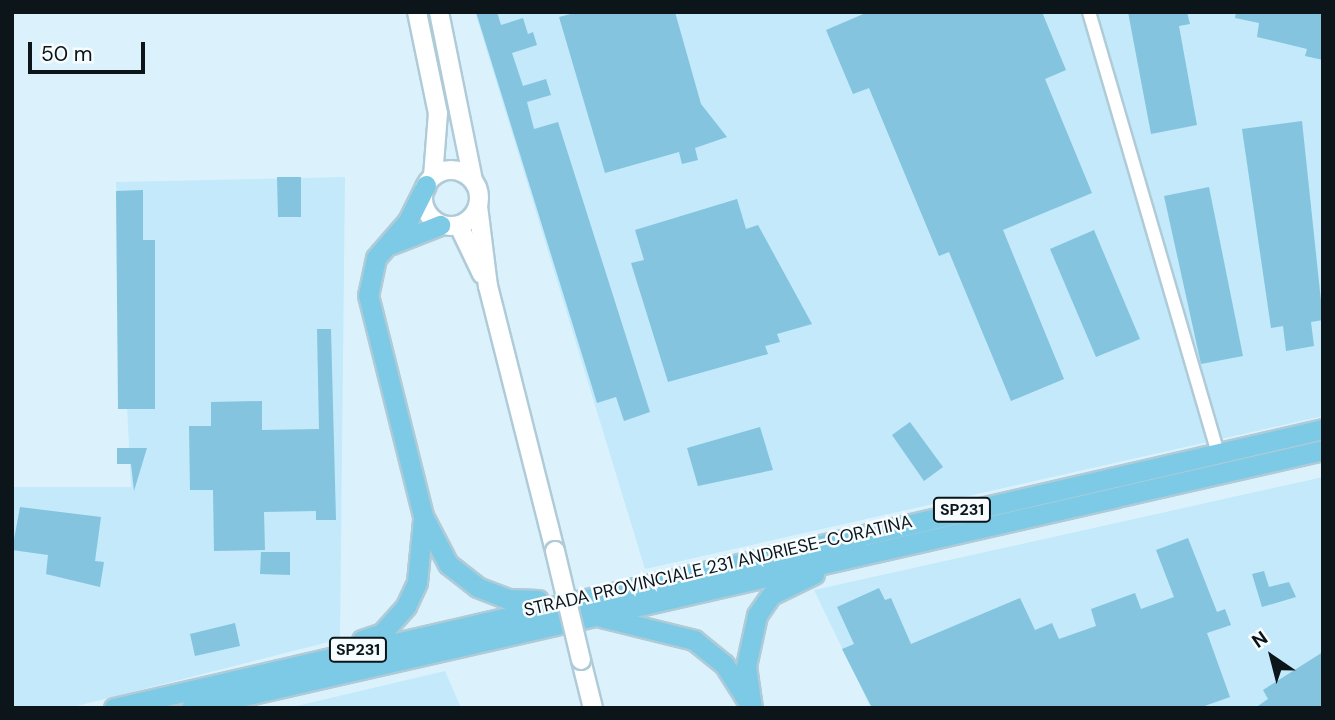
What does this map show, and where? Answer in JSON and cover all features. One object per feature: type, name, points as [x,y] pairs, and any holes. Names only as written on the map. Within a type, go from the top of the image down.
[{"type":"main road","points":[[417,12],[438,113],[426,212],[449,225],[488,286]]},
{"type":"main road","points":[[439,12],[478,206],[488,286],[593,708]]},
{"type":"main road","points":[[473,180],[455,170],[430,180],[370,273],[368,295],[423,516],[448,564],[477,587],[532,601],[601,593]]},
{"type":"main road","points":[[388,246],[449,225],[478,206]]},
{"type":"main road","name":"STRADA PROVINCIALE 231 ANDRIESE-CORATINA","points":[[114,708],[601,593],[1323,429]]},
{"type":"main road","name":"STRADA PROVINCIALE 231 ANDRIESE-CORATINA","points":[[191,708],[1323,450]]},
{"type":"main road","points":[[321,658],[382,633],[406,606],[417,582],[423,516]]},
{"type":"main road","points":[[752,708],[746,666],[751,629],[765,601],[793,582],[880,549]]},
{"type":"main road","points":[[590,615],[694,640],[724,664],[752,708]]},
{"type":"street","points":[[1089,12],[1218,452]]},
{"type":"shaded area","points":[[475,12],[1323,12],[1323,416],[645,569]]},
{"type":"shaded area","points":[[345,177],[340,639],[69,708],[12,708],[12,487],[131,487],[116,182]]},
{"type":"shaded area","points":[[1323,477],[1323,708],[871,708],[814,590]]},
{"type":"shaded area","points":[[445,671],[461,708],[288,708]]},
{"type":"building","points":[[476,12],[497,12],[501,25],[523,18],[528,34],[533,32],[537,45],[512,53],[523,86],[546,79],[551,95],[527,102],[534,129],[558,122],[650,412],[624,421],[616,397],[597,403]]},
{"type":"building","points":[[578,12],[675,12],[701,104],[727,137],[695,148],[698,160],[682,164],[679,152],[605,173],[559,17]]},
{"type":"building","points":[[868,12],[1042,12],[1066,70],[1045,79],[1092,193],[1003,230],[1064,379],[1011,401],[949,252],[939,256],[869,88],[853,94],[826,30]]},
{"type":"building","points":[[1128,12],[1187,12],[1190,24],[1179,26],[1197,125],[1151,134]]},
{"type":"building","points":[[1236,12],[1323,12],[1323,60],[1305,56],[1307,49],[1257,37],[1259,23],[1235,18]]},
{"type":"building","points":[[1302,121],[1323,320],[1311,322],[1314,346],[1286,351],[1283,326],[1271,328],[1242,129]]},
{"type":"building","points":[[277,177],[301,177],[301,217],[278,217]]},
{"type":"building","points":[[1209,187],[1243,356],[1201,364],[1164,196]]},
{"type":"building","points":[[143,190],[143,240],[155,240],[155,409],[118,409],[116,191]]},
{"type":"building","points":[[737,199],[746,229],[758,225],[812,324],[777,334],[780,342],[765,346],[768,354],[668,382],[631,263],[644,260],[635,230]]},
{"type":"building","points":[[1094,230],[1140,339],[1096,357],[1050,249]]},
{"type":"building","points":[[317,329],[331,329],[336,520],[316,520],[316,511],[264,512],[265,550],[214,551],[213,490],[190,490],[189,426],[211,426],[211,402],[262,401],[262,430],[319,429]]},
{"type":"building","points":[[910,422],[943,467],[924,481],[892,435]]},
{"type":"building","points":[[760,427],[773,470],[698,486],[687,448]]},
{"type":"building","points":[[117,448],[147,448],[134,491],[131,464],[117,464]]},
{"type":"building","points":[[20,507],[101,517],[95,561],[104,562],[100,587],[46,574],[48,555],[12,550]]},
{"type":"building","points":[[1188,538],[1217,612],[1225,609],[1231,625],[1207,633],[1230,697],[1199,708],[872,708],[842,649],[854,644],[837,607],[879,588],[885,600],[891,598],[911,644],[1020,598],[1035,630],[1052,623],[1059,639],[1096,626],[1091,609],[1135,593],[1141,609],[1174,597],[1156,550]]},
{"type":"building","points":[[261,552],[290,552],[290,575],[260,574]]},
{"type":"building","points":[[1264,571],[1269,587],[1289,582],[1296,597],[1262,607],[1252,574]]},
{"type":"building","points":[[235,623],[240,646],[195,656],[190,634]]},
{"type":"building","points":[[1323,652],[1323,708],[1255,708],[1268,699],[1263,690]]}]
